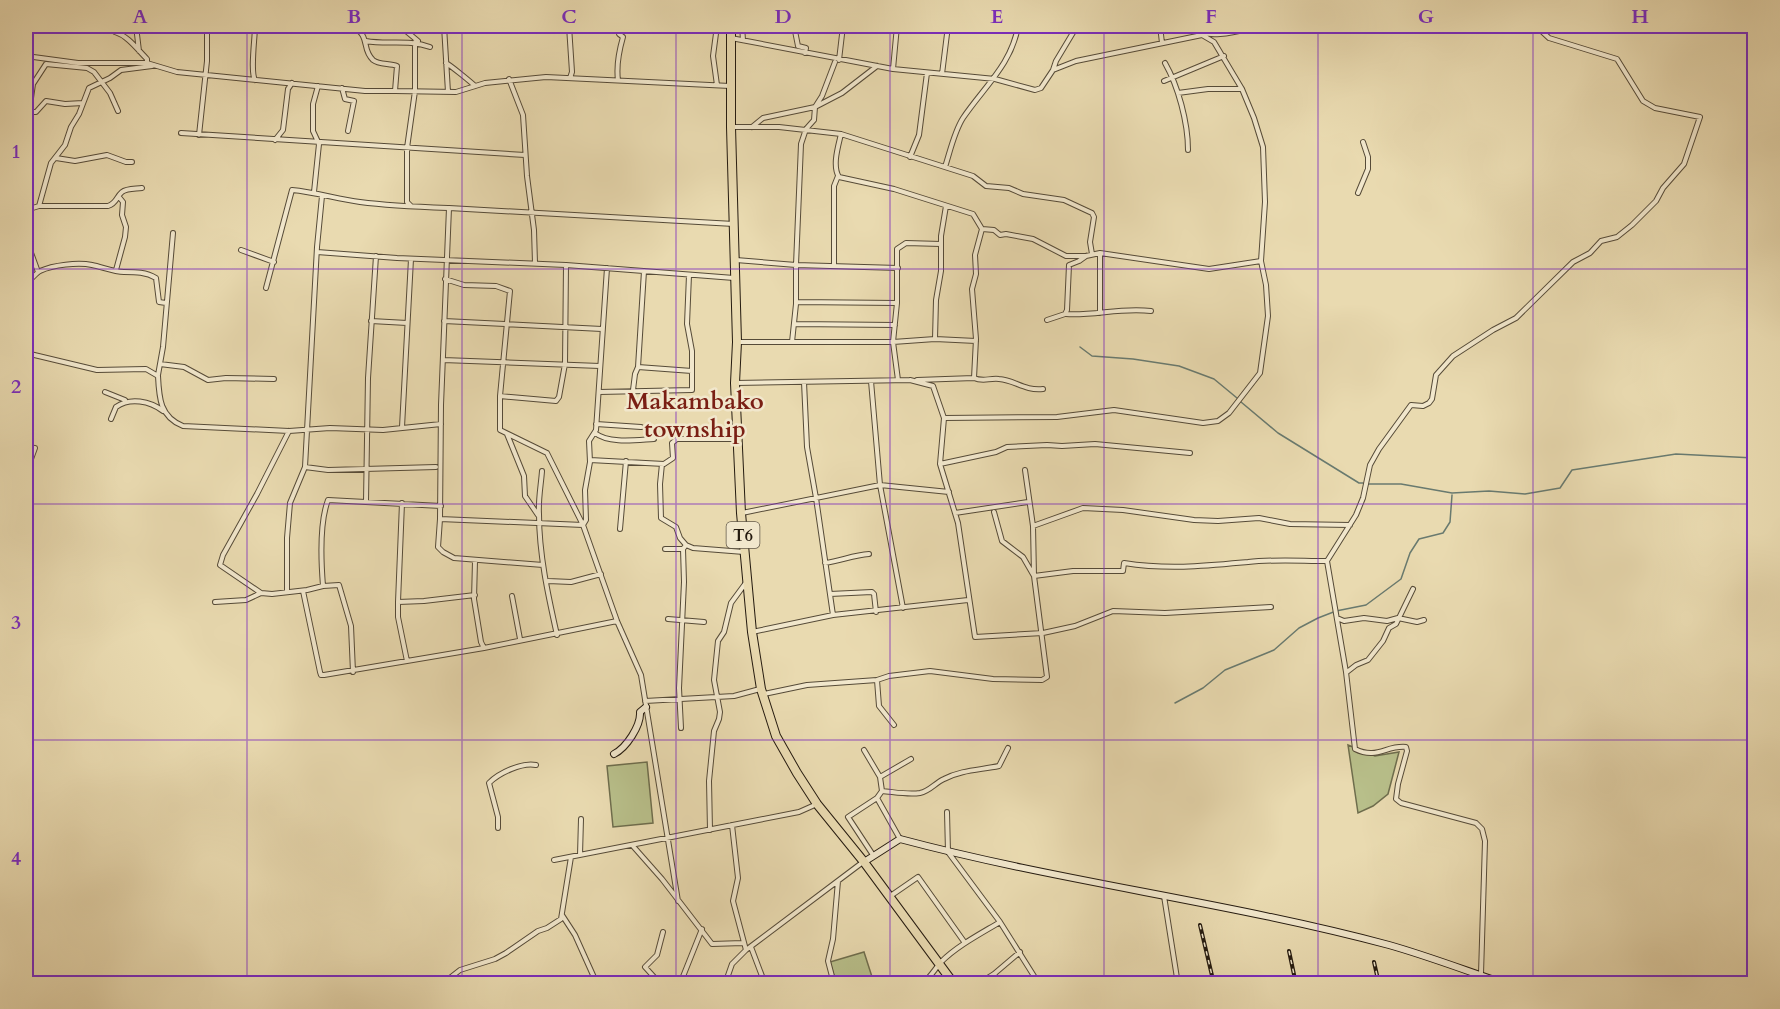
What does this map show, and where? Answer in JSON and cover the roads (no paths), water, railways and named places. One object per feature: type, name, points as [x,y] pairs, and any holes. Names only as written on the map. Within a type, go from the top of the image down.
[{"type":"highway","name":"T6","points":[[731,26],[731,127],[737,342],[735,383],[741,513],[752,632],[762,692],[776,736],[797,773],[954,984]]},
{"type":"street","points":[[111,26],[115,32],[123,35],[147,63]]},
{"type":"street","points":[[136,26],[139,52]]},
{"type":"street","points":[[199,135],[207,26]]},
{"type":"street","points":[[255,26],[252,75],[256,80]]},
{"type":"street","points":[[277,26],[353,27],[364,34],[371,58],[375,62],[397,66],[395,91]]},
{"type":"street","points":[[400,26],[421,43]]},
{"type":"street","points":[[444,26],[448,92]]},
{"type":"street","points":[[569,26],[572,72],[570,78]]},
{"type":"street","points":[[618,80],[617,61],[623,37],[620,34],[620,26]]},
{"type":"street","points":[[717,26],[713,56],[717,86]]},
{"type":"street","points":[[742,26],[743,40]]},
{"type":"street","points":[[794,26],[798,46],[806,48],[805,53]]},
{"type":"street","points":[[792,342],[796,302],[801,144],[806,129],[814,120],[815,106],[822,96],[837,61],[843,26]]},
{"type":"street","points":[[893,69],[897,26]]},
{"type":"street","points":[[942,74],[948,26]]},
{"type":"street","points":[[973,31],[1009,26]]},
{"type":"street","points":[[945,167],[962,120],[994,79],[1011,50],[1018,26]]},
{"type":"street","points":[[1067,26],[1077,26]]},
{"type":"street","points":[[731,38],[837,61],[994,79],[1035,90],[1041,88],[1053,70],[1077,26]]},
{"type":"street","points":[[1160,26],[1162,42]]},
{"type":"street","points":[[944,417],[1057,417],[1113,410],[1197,424],[1218,421],[1229,413],[1260,373],[1268,316],[1266,285],[1261,261],[1265,202],[1263,147],[1242,89],[1224,56],[1214,42],[1191,29],[1190,26]]},
{"type":"street","points":[[1053,70],[1076,61],[1162,42],[1260,26]]},
{"type":"street","points":[[1481,975],[1485,841],[1482,829],[1476,823],[1396,800],[1406,747],[1368,754],[1355,749],[1346,672],[1327,561],[1351,525],[1363,498],[1370,465],[1379,449],[1411,405],[1429,403],[1432,399],[1436,375],[1447,362],[1484,335],[1516,318],[1573,262],[1590,253],[1600,241],[1617,237],[1632,225],[1656,201],[1689,154],[1700,117],[1655,108],[1642,101],[1617,59],[1549,38],[1536,26]]},
{"type":"street","points":[[365,41],[415,42],[430,47]]},
{"type":"street","points":[[411,206],[406,202],[407,148],[415,92],[415,42]]},
{"type":"street","points":[[26,56],[52,61],[147,63],[177,72],[318,86],[415,92],[456,92],[509,80],[570,78],[731,86]]},
{"type":"street","points":[[1164,81],[1224,56]]},
{"type":"street","points":[[26,115],[33,84],[46,64],[52,61]]},
{"type":"street","points":[[446,63],[476,86]]},
{"type":"street","points":[[1165,63],[1178,93],[1188,139],[1188,150]]},
{"type":"street","points":[[46,64],[87,68],[94,72],[110,93],[118,111]]},
{"type":"street","points":[[39,206],[51,163],[65,145],[89,88],[121,70],[156,66]]},
{"type":"street","points":[[752,127],[763,118],[815,106],[842,93],[877,66]]},
{"type":"street","points":[[910,157],[919,135],[927,73]]},
{"type":"street","points":[[509,80],[523,115],[535,263]]},
{"type":"street","points":[[275,140],[283,130],[288,89],[291,83]]},
{"type":"street","points":[[315,192],[319,144],[313,131],[313,104],[318,86]]},
{"type":"street","points":[[342,88],[345,99],[354,101],[348,131]]},
{"type":"street","points":[[1178,93],[1208,88],[1242,89]]},
{"type":"street","points":[[26,115],[36,112],[46,101],[65,104],[84,103]]},
{"type":"street","points":[[731,127],[806,129],[841,134],[973,176],[986,186],[1009,188],[1023,194],[1064,200],[1092,213],[1094,217],[1089,255]]},
{"type":"street","points":[[181,133],[319,144],[525,155]]},
{"type":"street","points":[[834,265],[834,186],[838,175],[836,161],[841,134]]},
{"type":"street","points":[[1358,193],[1368,169],[1364,142]]},
{"type":"street","points":[[56,158],[75,161],[107,155],[132,162]]},
{"type":"street","points":[[838,175],[894,189],[973,214],[982,229],[975,255],[976,274],[972,289],[976,341],[974,378]]},
{"type":"street","points":[[26,234],[26,212],[39,206],[108,207],[114,204],[120,193],[142,188]]},
{"type":"street","points":[[266,288],[292,190],[315,192],[322,196],[362,202],[411,206],[734,224]]},
{"type":"street","points":[[287,592],[287,538],[290,503],[304,467],[322,196]]},
{"type":"street","points":[[116,270],[126,227],[122,216],[123,202],[119,197]]},
{"type":"street","points":[[935,339],[936,300],[941,271],[942,225],[946,206]]},
{"type":"street","points":[[449,208],[438,547],[442,552],[454,558],[543,565]]},
{"type":"street","points":[[982,229],[994,230],[1000,235],[1033,239],[1066,256],[1100,253],[1209,269],[1261,261]]},
{"type":"street","points":[[163,411],[158,376],[173,233]]},
{"type":"street","points":[[26,239],[38,272]]},
{"type":"street","points":[[898,380],[893,342],[897,303],[897,249],[906,243],[941,244]]},
{"type":"street","points":[[242,250],[274,262]]},
{"type":"street","points":[[317,252],[411,259],[535,263],[735,278]]},
{"type":"street","points":[[1100,253],[1098,299],[1100,313]]},
{"type":"street","points":[[1065,314],[1068,300],[1069,265],[1089,255]]},
{"type":"street","points":[[366,501],[371,321],[376,256]]},
{"type":"street","points":[[402,427],[411,259]]},
{"type":"street","points":[[736,260],[796,265],[898,268]]},
{"type":"street","points":[[26,283],[38,272],[54,267],[83,264],[123,272],[149,274],[156,278],[159,302],[166,303]]},
{"type":"street","points":[[500,396],[558,400],[565,364],[566,265]]},
{"type":"street","points":[[583,525],[586,520],[585,490],[590,460],[589,441],[595,434],[599,392],[606,268]]},
{"type":"street","points":[[633,390],[638,367],[644,271]]},
{"type":"street","points":[[599,392],[692,390],[691,340],[687,324],[689,275]]},
{"type":"street","points":[[445,279],[464,285],[496,286],[508,290],[500,396],[500,430],[547,453],[583,525],[617,621],[641,675],[678,901]]},
{"type":"street","points":[[796,302],[897,303]]},
{"type":"street","points":[[1047,320],[1065,314],[1123,310],[1151,311]]},
{"type":"street","points":[[371,321],[407,323]]},
{"type":"street","points":[[444,321],[602,329]]},
{"type":"street","points":[[794,324],[895,325]]},
{"type":"street","points":[[737,342],[893,342],[935,339],[976,341]]},
{"type":"street","points":[[26,353],[97,370],[146,369],[158,376]]},
{"type":"street","points":[[443,360],[600,366]]},
{"type":"street","points":[[160,364],[184,368],[208,380],[273,379]]},
{"type":"street","points":[[638,367],[692,371]]},
{"type":"street","points":[[735,383],[974,378],[981,381],[997,379],[1025,389],[1043,389]]},
{"type":"street","points":[[910,380],[933,386],[944,417],[940,464],[955,513],[975,637],[1043,633],[1075,626],[1113,611],[1165,613],[1271,607]]},
{"type":"street","points":[[871,381],[880,485],[903,608]]},
{"type":"street","points":[[804,382],[807,447],[832,615]]},
{"type":"street","points":[[105,392],[129,401],[156,405],[183,426],[289,431],[383,430],[441,424]]},
{"type":"street","points":[[111,419],[116,407],[129,401]]},
{"type":"street","points":[[596,424],[641,427]]},
{"type":"street","points":[[261,593],[220,565],[289,431]]},
{"type":"street","points":[[507,434],[524,476],[525,496],[538,516],[540,524],[543,565],[557,635]]},
{"type":"street","points":[[595,434],[601,438],[654,439]]},
{"type":"street","points":[[590,460],[662,464],[673,458],[672,443],[677,439],[738,439]]},
{"type":"street","points":[[940,464],[996,452],[1007,447],[1047,445],[1095,444],[1190,453]]},
{"type":"street","points":[[26,447],[35,448],[32,459]]},
{"type":"street","points":[[620,529],[626,461]]},
{"type":"street","points":[[662,464],[661,518],[676,527],[685,547],[679,688],[681,728]]},
{"type":"street","points":[[304,467],[328,470],[436,467]]},
{"type":"street","points":[[614,754],[622,749],[646,704],[680,699],[734,696],[807,685],[877,680],[889,676],[930,671],[993,679],[1044,680],[1047,676],[1034,576],[1033,526],[1025,470]]},
{"type":"street","points":[[538,516],[542,471]]},
{"type":"street","points":[[741,513],[880,485],[949,492]]},
{"type":"street","points":[[323,586],[321,561],[328,500],[441,506]]},
{"type":"street","points":[[955,513],[1028,502]]},
{"type":"street","points":[[402,503],[398,617],[407,661]]},
{"type":"street","points":[[1033,526],[1083,508],[1123,510],[1194,520],[1259,518],[1290,524],[1351,525]]},
{"type":"street","points":[[994,512],[1002,541],[1023,556],[1034,576]]},
{"type":"street","points":[[440,519],[583,525]]},
{"type":"street","points":[[665,549],[685,547],[745,552]]},
{"type":"street","points":[[825,563],[844,561],[853,555],[869,554]]},
{"type":"street","points":[[475,561],[475,595],[481,642],[484,648]]},
{"type":"street","points":[[1034,576],[1073,571],[1123,571],[1124,563],[1155,568],[1218,566],[1250,561],[1327,561]]},
{"type":"street","points":[[548,581],[571,582],[601,574]]},
{"type":"street","points":[[710,830],[709,781],[714,731],[719,719],[714,680],[718,641],[724,632],[731,603],[747,581]]},
{"type":"street","points":[[215,603],[246,600],[261,593],[303,591],[336,585],[342,588],[351,626],[353,672]]},
{"type":"street","points":[[1346,672],[1368,660],[1383,641],[1389,628],[1396,624],[1413,589]]},
{"type":"street","points":[[303,591],[321,675],[353,672],[484,648],[520,639],[557,635],[617,621]]},
{"type":"street","points":[[830,594],[872,592],[876,612]]},
{"type":"street","points":[[398,602],[475,595]]},
{"type":"street","points":[[512,596],[520,639]]},
{"type":"street","points":[[752,632],[832,615],[876,612],[968,600]]},
{"type":"street","points":[[1337,618],[1344,621],[1364,618],[1387,621],[1398,618],[1417,622],[1424,620]]},
{"type":"street","points":[[668,619],[704,622]]},
{"type":"street","points":[[877,680],[879,706],[894,725]]},
{"type":"street","points":[[882,791],[919,794],[930,789],[932,785],[964,771],[999,766],[1008,748]]},
{"type":"street","points":[[864,750],[880,777],[882,791],[877,798],[848,817],[873,856]]},
{"type":"street","points":[[880,777],[911,759]]},
{"type":"street","points":[[498,828],[498,817],[489,783],[516,767],[536,765]]},
{"type":"street","points":[[877,798],[900,839],[948,852],[1254,914],[1390,945],[1506,984]]},
{"type":"street","points":[[554,860],[799,812],[818,804]]},
{"type":"street","points":[[947,812],[948,852],[1000,922],[1040,984]]},
{"type":"street","points":[[580,855],[581,819]]},
{"type":"street","points":[[732,825],[738,878],[733,901],[746,950]]},
{"type":"street","points":[[724,984],[732,964],[746,950],[864,862],[900,839]]},
{"type":"street","points":[[632,845],[715,945],[743,943]]},
{"type":"street","points":[[442,984],[460,970],[506,953],[538,931],[561,919],[571,856]]},
{"type":"street","points":[[889,897],[918,877],[965,943]]},
{"type":"street","points":[[834,984],[828,961],[833,939],[838,881]]},
{"type":"street","points":[[1164,896],[1177,978],[1174,984]]},
{"type":"street","points":[[562,915],[575,936],[597,984]]},
{"type":"street","points":[[922,984],[932,976],[940,963],[965,943],[1000,922]]},
{"type":"street","points":[[680,984],[702,929]]},
{"type":"street","points":[[663,932],[657,955],[645,967],[655,978],[668,984]]},
{"type":"street","points":[[751,947],[765,984]]},
{"type":"street","points":[[978,984],[1020,952]]},
{"type":"street","points":[[994,974],[999,984]]},
{"type":"waterway","points":[[1080,347],[1092,356],[1179,366],[1214,379],[1237,398]]},
{"type":"waterway","points":[[1241,402],[1278,433],[1359,483],[1363,483]]},
{"type":"waterway","points":[[1368,484],[1401,484],[1452,493],[1489,491],[1525,494],[1560,488],[1572,470],[1676,454],[1754,458]]},
{"type":"waterway","points":[[1175,703],[1203,688],[1225,670],[1274,650],[1299,628],[1336,611],[1366,605],[1401,579],[1410,553],[1419,539],[1443,533],[1450,522],[1452,495]]},
{"type":"railway","points":[[1200,925],[1214,984]]},
{"type":"railway","points":[[1289,951],[1296,984]]},
{"type":"railway","points":[[1374,962],[1379,984]]},
{"type":"district","name":"Makambako township","points":[[695,415]]}]
